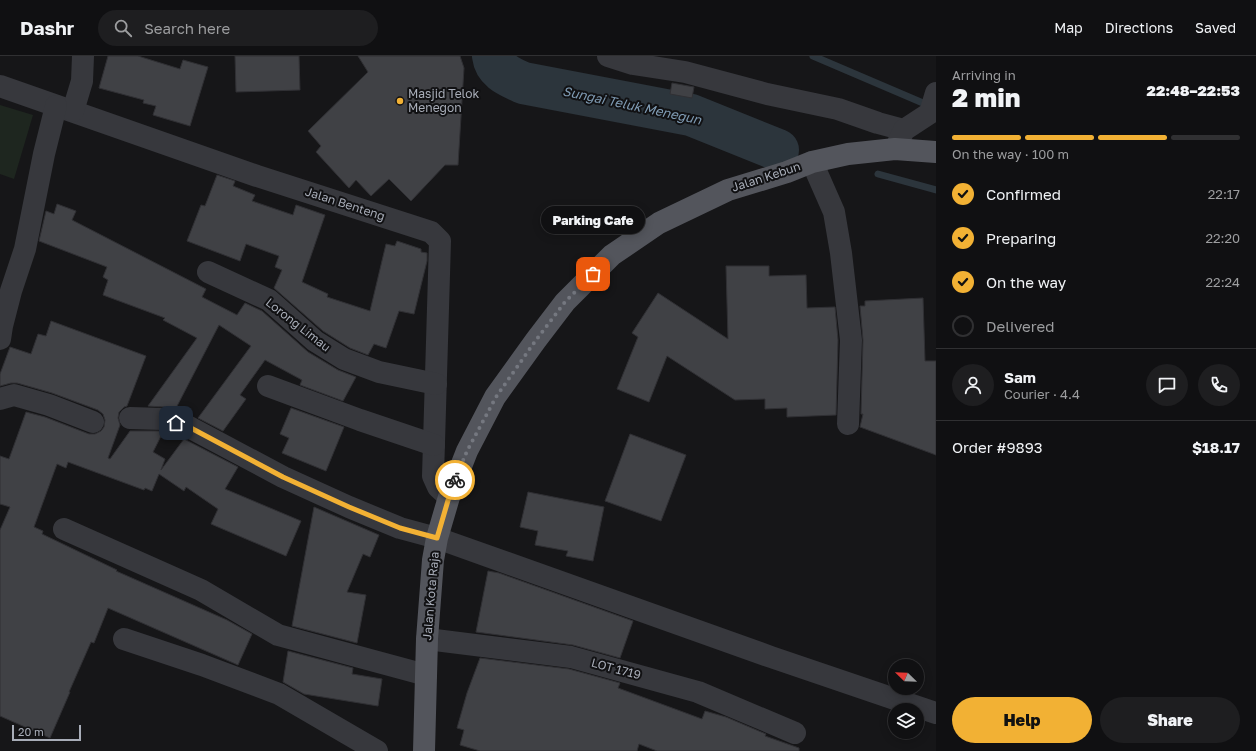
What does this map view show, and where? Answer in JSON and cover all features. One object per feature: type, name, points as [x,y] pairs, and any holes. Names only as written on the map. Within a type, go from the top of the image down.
[{"type":"main road","name":"Jalan Kebun","points":[[612,255],[659,223],[728,190],[787,172],[812,162],[848,154],[895,149],[936,152]]},
{"type":"main road","name":"Jalan Kota Raja","points":[[424,751],[427,639],[433,560],[437,538],[449,497],[467,451],[496,397],[565,302],[612,255]]},
{"type":"street","points":[[0,339],[11,291],[25,249],[44,154],[65,109],[82,81],[83,56]]},
{"type":"street","points":[[608,56],[634,64],[686,64],[767,94],[838,109],[878,123],[904,130]]},
{"type":"street","name":"Jalan Benteng","points":[[0,86],[257,176],[431,232],[440,241],[434,476],[438,487],[449,497]]},
{"type":"street","points":[[895,149],[904,130],[933,102]]},
{"type":"street","points":[[812,162],[834,212],[841,253],[852,340],[848,424]]},
{"type":"street","name":"Lorong Limau","points":[[208,272],[269,300],[315,341],[344,359],[379,372],[436,384]]},
{"type":"street","points":[[268,386],[360,420],[434,445]]},
{"type":"street","points":[[0,399],[14,395],[49,405],[93,422]]},
{"type":"street","points":[[130,418],[163,419],[189,427],[283,477],[400,528],[437,538],[770,657],[936,713]]},
{"type":"street","points":[[64,529],[202,590],[278,635],[426,675]]},
{"type":"street","points":[[124,639],[202,665],[279,694],[377,751]]},
{"type":"street","name":"LOT 1719","points":[[427,639],[571,657],[698,692],[795,733]]},
{"type":"shaded area","points":[[0,105],[33,115],[14,179],[0,174]]},
{"type":"building","points":[[108,56],[138,56],[180,69],[183,60],[208,67],[190,126],[153,115],[156,106],[143,103],[144,100],[99,88]]},
{"type":"building","points":[[235,56],[299,56],[300,90],[236,92]]},
{"type":"building","name":"Masjid Telok Menegon","points":[[358,56],[460,56],[464,68],[458,165],[445,165],[411,201],[389,179],[371,196],[356,180],[349,188],[316,152],[321,146],[308,131],[368,72]]},
{"type":"building","points":[[672,83],[694,87],[692,98],[670,94]]},
{"type":"building","points":[[217,175],[235,181],[233,186],[255,195],[252,201],[293,215],[296,205],[325,215],[302,282],[328,294],[327,297],[370,311],[386,244],[395,246],[397,241],[421,249],[421,252],[427,253],[427,261],[414,314],[399,311],[386,348],[374,344],[368,355],[350,348],[323,331],[274,288],[282,270],[275,267],[279,256],[246,244],[240,261],[187,241],[201,205],[205,206]]},
{"type":"building","points":[[57,204],[76,211],[72,220],[206,289],[202,297],[237,315],[245,303],[262,311],[308,352],[338,370],[356,377],[343,401],[300,385],[302,380],[265,360],[240,395],[246,399],[223,431],[198,418],[251,346],[219,325],[175,410],[164,407],[148,406],[197,338],[163,320],[165,318],[103,295],[108,280],[103,277],[107,267],[39,241],[46,211],[54,214]]},
{"type":"building","points":[[726,266],[769,266],[769,276],[806,275],[807,308],[835,307],[838,340],[836,415],[787,417],[787,408],[765,409],[765,399],[735,400],[667,356],[649,402],[617,389],[638,337],[632,333],[658,293],[728,339]]},
{"type":"building","points":[[923,298],[925,361],[936,361],[936,455],[860,427],[863,414],[861,414],[863,340],[860,306],[865,306],[865,301]]},
{"type":"building","points":[[51,321],[146,356],[127,406],[119,412],[118,418],[120,425],[108,458],[110,459],[130,431],[161,431],[163,432],[153,452],[165,459],[161,470],[184,439],[238,467],[225,489],[301,521],[286,556],[211,524],[218,509],[186,487],[184,491],[159,474],[152,491],[145,488],[144,490],[68,462],[66,468],[57,464],[34,527],[43,531],[42,534],[117,570],[116,571],[227,620],[252,634],[238,665],[108,608],[94,643],[91,642],[50,738],[0,716],[0,530],[10,507],[0,504],[0,456],[9,459],[26,412],[45,417],[89,434],[95,434],[101,431],[104,427],[105,420],[103,414],[98,410],[52,393],[17,383],[0,386],[0,374],[10,347],[31,354],[38,334],[46,336]]},
{"type":"building","points":[[291,408],[344,427],[326,471],[282,453],[289,438],[280,434]]},
{"type":"building","points":[[630,434],[686,455],[661,521],[605,501]]},
{"type":"building","points":[[528,492],[604,507],[593,561],[566,556],[568,551],[535,545],[538,531],[520,527]]},
{"type":"building","points":[[314,507],[379,535],[370,557],[363,554],[347,592],[366,595],[357,643],[292,626]]},
{"type":"building","points":[[488,571],[499,573],[633,621],[620,658],[573,645],[476,632]]},
{"type":"building","points":[[288,651],[353,668],[352,674],[382,679],[378,706],[304,694],[283,682]]},
{"type":"building","points":[[480,658],[569,669],[620,683],[618,688],[702,719],[705,711],[726,717],[766,734],[765,736],[799,748],[799,751],[657,751],[639,744],[637,751],[480,751],[460,745],[464,730],[457,728],[467,693]]},
{"type":"waterway","name":"Sungai Teluk Menegun","points":[[493,56],[494,62],[500,70],[523,83],[691,115],[778,150]]},
{"type":"waterway","points":[[813,56],[930,106]]},
{"type":"waterway","name":"Sungai Teluk Menegun","points":[[878,174],[936,190]]},
{"type":"way so far","points":[[455,480],[467,451],[496,397],[565,302],[593,274]]},
{"type":"place","name":"Masjid Telok Menegon","points":[[400,101]]},
{"type":"place","name":"Parking Cafe","points":[[593,274]]},
{"type":"route","points":[[176,423],[189,427],[283,477],[349,507],[400,528],[437,538],[455,480]]}]
